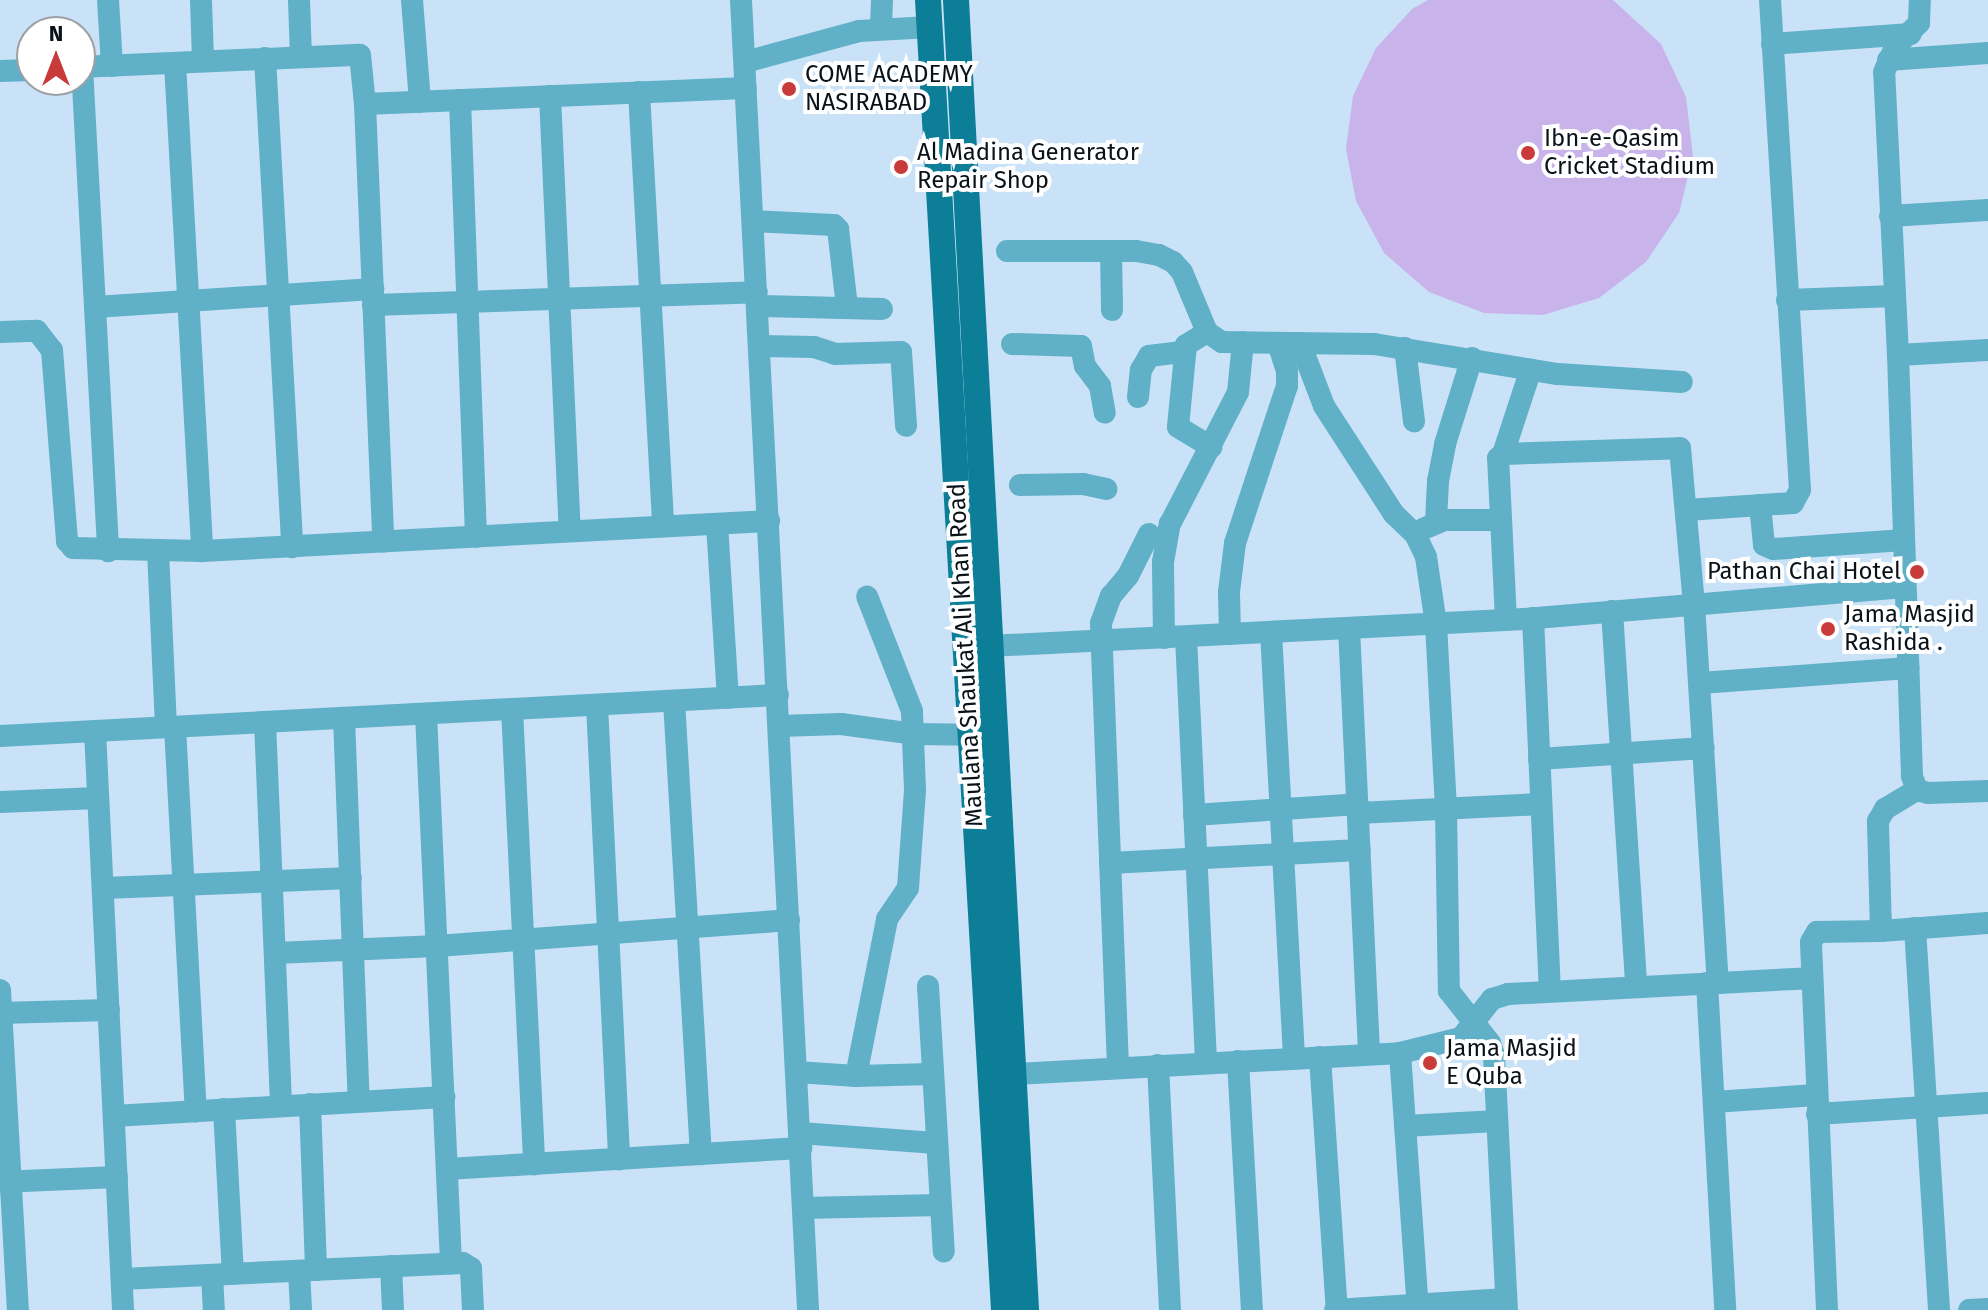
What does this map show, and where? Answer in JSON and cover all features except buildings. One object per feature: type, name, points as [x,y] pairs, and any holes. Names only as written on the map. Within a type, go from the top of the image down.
[{"type":"main road","name":"Maulana Shaukat Ali Khan Road","points":[[928,0],[1004,1310]]},
{"type":"main road","name":"Maulana Shaukat Ali Khan Road","points":[[956,0],[1026,1310]]},
{"type":"street","points":[[108,0],[112,66]]},
{"type":"street","points":[[201,0],[203,61]]},
{"type":"street","points":[[299,0],[301,57]]},
{"type":"street","points":[[412,0],[420,102]]},
{"type":"street","points":[[741,0],[808,1310]]},
{"type":"street","points":[[875,0],[881,28]]},
{"type":"street","points":[[1687,510],[1793,503],[1800,490],[1770,0]]},
{"type":"street","points":[[1917,790],[1912,776],[1898,355],[1884,72],[1895,47],[1919,23],[1920,0]]},
{"type":"street","points":[[745,62],[849,33],[881,28],[930,27]]},
{"type":"street","points":[[1772,44],[1911,34]]},
{"type":"street","points":[[1888,60],[1988,53]]},
{"type":"street","points":[[96,67],[360,55],[365,104],[383,542]]},
{"type":"street","points":[[265,58],[292,547]]},
{"type":"street","points":[[175,63],[202,551]]},
{"type":"street","points":[[365,104],[746,88]]},
{"type":"street","points":[[639,92],[663,526]]},
{"type":"street","points":[[83,96],[108,551]]},
{"type":"street","points":[[550,96],[570,531]]},
{"type":"street","points":[[460,100],[476,537]]},
{"type":"street","points":[[1890,216],[1988,210]]},
{"type":"street","points":[[753,221],[834,225],[838,229],[847,307]]},
{"type":"street","points":[[1007,251],[1111,251],[1159,255],[1173,262],[1182,272],[1207,332],[1222,342],[1405,348],[1531,369],[1682,382]]},
{"type":"street","points":[[1111,251],[1112,310]]},
{"type":"street","points":[[95,307],[278,295],[467,302],[650,296],[757,299],[882,309]]},
{"type":"street","points":[[1787,300],[1895,296]]},
{"type":"street","points":[[0,332],[37,331],[52,350],[67,541],[73,548],[202,551],[769,521]]},
{"type":"street","points":[[1207,332],[1189,341],[1184,352],[1178,427],[1211,447]]},
{"type":"street","points":[[1206,1063],[1194,815],[1175,637],[1163,562],[1170,524],[1238,392],[1243,342]]},
{"type":"street","points":[[1289,343],[1324,406],[1394,514],[1415,534],[1426,557],[1436,624],[1446,809],[1449,991],[1494,1055],[1506,1304],[1336,1310],[1320,1057]]},
{"type":"street","points":[[1230,634],[1229,592],[1235,543],[1285,401],[1289,343]]},
{"type":"street","points":[[1012,344],[1081,346],[1085,366],[1100,386],[1105,413]]},
{"type":"street","points":[[760,346],[810,346],[835,354],[901,352],[906,426]]},
{"type":"street","points":[[1405,348],[1414,421]]},
{"type":"street","points":[[1898,355],[1988,350]]},
{"type":"street","points":[[1138,397],[1146,359],[1166,352],[1184,352]]},
{"type":"street","points":[[1436,522],[1438,481],[1445,444],[1472,358]]},
{"type":"street","points":[[1506,620],[1498,463],[1531,369]]},
{"type":"street","points":[[1503,454],[1675,447],[1682,453],[1704,748],[1714,1102],[1725,1310]]},
{"type":"street","points":[[1020,485],[1083,484],[1106,489]]},
{"type":"street","points":[[1760,505],[1764,545],[1773,549],[1904,540]]},
{"type":"street","points":[[1415,534],[1436,522],[1501,520]]},
{"type":"street","points":[[717,524],[728,698]]},
{"type":"street","points":[[1118,1067],[1100,641],[1105,609],[1128,576],[1149,534]]},
{"type":"street","points":[[158,551],[184,885],[196,1111]]},
{"type":"street","points":[[990,646],[1506,620],[1905,587]]},
{"type":"street","points":[[856,1076],[887,919],[908,888],[915,734],[912,711],[867,596]]},
{"type":"street","points":[[1612,611],[1636,985]]},
{"type":"street","points":[[1533,618],[1550,990]]},
{"type":"street","points":[[1349,628],[1369,1054]]},
{"type":"street","points":[[1271,632],[1294,1058]]},
{"type":"street","points":[[1700,683],[1908,668]]},
{"type":"street","points":[[0,736],[778,695]]},
{"type":"street","points":[[674,701],[701,1154]]},
{"type":"street","points":[[597,705],[619,1159]]},
{"type":"street","points":[[512,709],[534,1164]]},
{"type":"street","points":[[426,714],[451,1263]]},
{"type":"street","points":[[344,718],[359,1101]]},
{"type":"street","points":[[265,722],[281,1106]]},
{"type":"street","points":[[780,726],[841,724],[915,734],[997,735]]},
{"type":"street","points":[[95,731],[123,1310]]},
{"type":"street","points":[[1539,759],[1704,748]]},
{"type":"street","points":[[1881,931],[1878,821],[1885,809],[1917,790],[1928,793],[1988,791]]},
{"type":"street","points":[[0,802],[98,798]]},
{"type":"street","points":[[1194,815],[1541,804]]},
{"type":"street","points":[[1110,863],[1360,850]]},
{"type":"street","points":[[104,888],[351,878]]},
{"type":"street","points":[[276,953],[437,946],[789,920]]},
{"type":"street","points":[[1827,1310],[1810,978],[1811,942],[1817,932],[1988,923]]},
{"type":"street","points":[[1915,928],[1939,1310]]},
{"type":"street","points":[[1015,1074],[1400,1053],[1452,1043],[1475,1025],[1492,999],[1550,990],[1810,978]]},
{"type":"street","points":[[928,986],[944,1252]]},
{"type":"street","points":[[0,990],[5,1182],[18,1310]]},
{"type":"street","points":[[1,1013],[109,1010]]},
{"type":"street","points":[[1400,1053],[1418,1307]]},
{"type":"street","points":[[1238,1061],[1252,1310]]},
{"type":"street","points":[[1158,1065],[1170,1310]]},
{"type":"street","points":[[797,1072],[856,1076],[932,1074]]},
{"type":"street","points":[[114,1116],[444,1097]]},
{"type":"street","points":[[1714,1102],[1926,1107],[1988,1103]]},
{"type":"street","points":[[301,1310],[308,1271],[310,1104]]},
{"type":"street","points":[[214,1310],[222,1274],[224,1109]]},
{"type":"street","points":[[1405,1126],[1497,1121]]},
{"type":"street","points":[[447,1169],[701,1154],[800,1141],[936,1143]]},
{"type":"street","points":[[5,1182],[117,1177]]},
{"type":"street","points":[[803,1208],[940,1205]]},
{"type":"street","points":[[122,1279],[467,1264],[471,1268],[473,1310]]},
{"type":"street","points":[[391,1266],[393,1310]]},
{"type":"street","points":[[1969,1310],[1988,1309]]},
{"type":"shaded area","points":[[1428,0],[1613,0],[1661,44],[1686,97],[1693,156],[1679,213],[1646,262],[1599,298],[1543,315],[1484,313],[1429,292],[1384,253],[1356,201],[1346,149],[1353,96],[1376,48],[1412,9]]},
{"type":"place","name":"COME ACADEMY NASIRABAD","points":[[789,89]]},
{"type":"place","name":"Ibn-e-Qasim Cricket Stadium","points":[[1528,153]]},
{"type":"place","name":"Al Madina Generator Repair Shop","points":[[901,167]]},
{"type":"place","name":"Pathan Chai Hotel","points":[[1917,572]]},
{"type":"place","name":"Jama Masjid Rashida .","points":[[1828,629]]},
{"type":"place","name":"Jama Masjid E Quba","points":[[1430,1063]]}]
